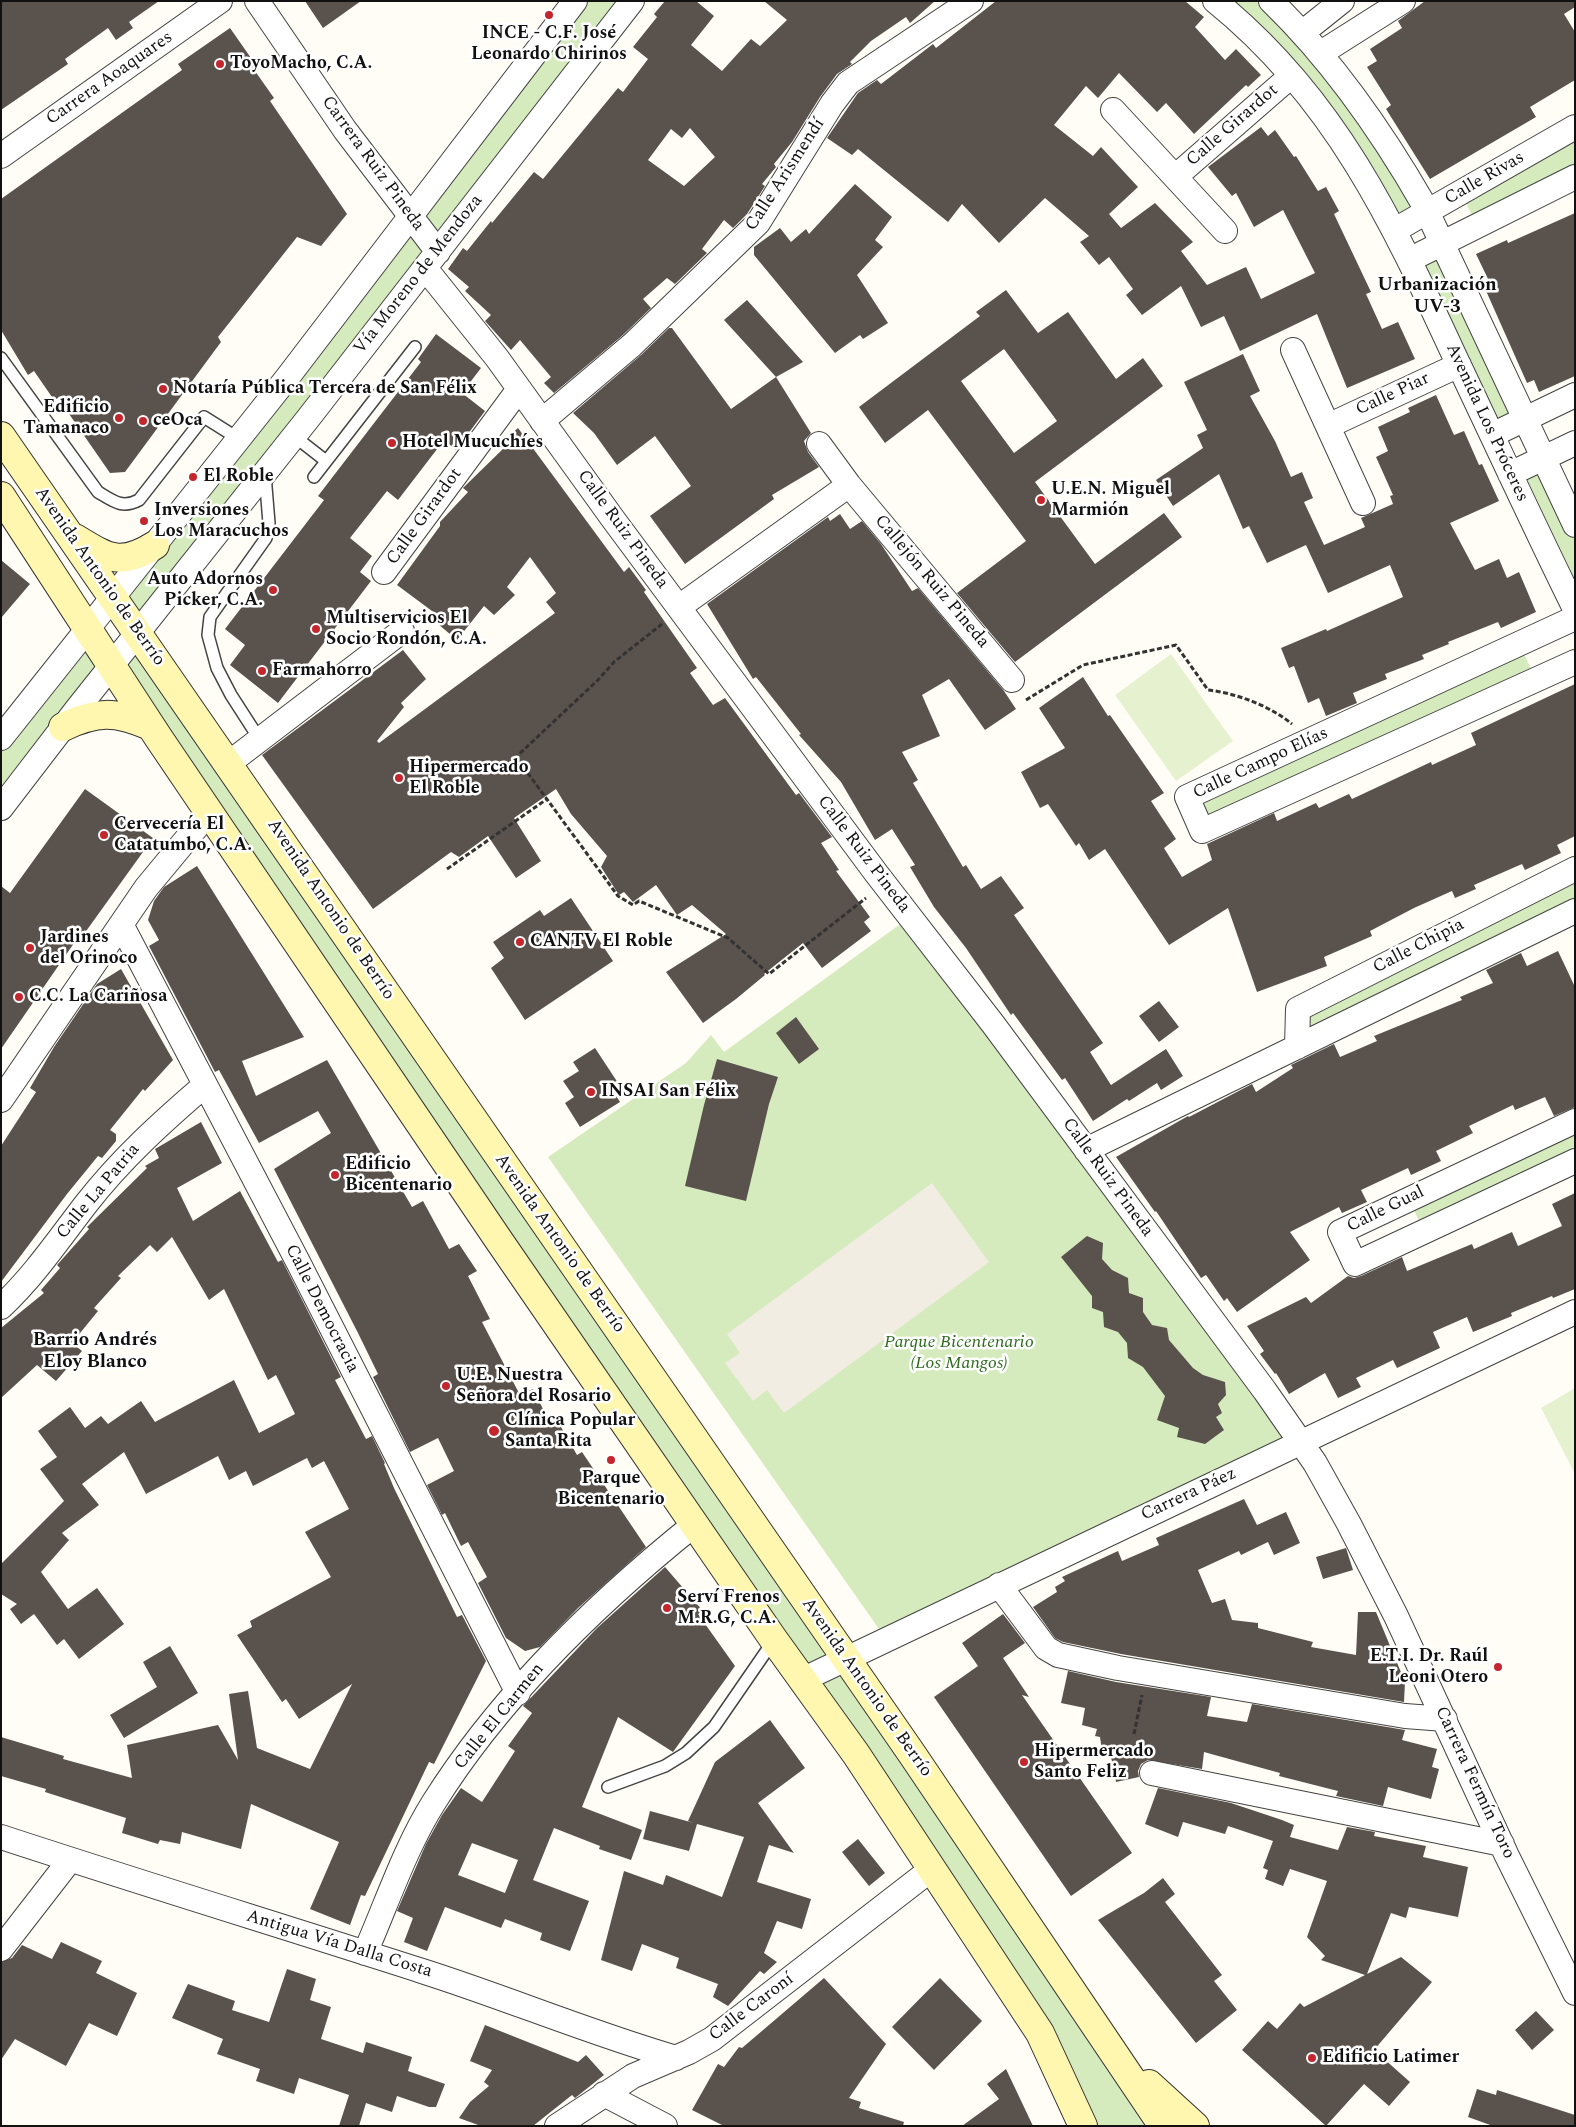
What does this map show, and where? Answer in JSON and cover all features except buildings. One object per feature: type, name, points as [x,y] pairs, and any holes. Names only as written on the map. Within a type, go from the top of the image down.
[{"type":"street","name":"Carrera Aoaquares","points":[[1,156],[220,1]]},
{"type":"street","name":"Carrera Ruiz Pineda","points":[[257,1],[345,130],[411,219],[432,260]]},
{"type":"street","points":[[1,738],[411,219],[505,91],[575,1]]},
{"type":"street","name":"Vía Moreno de Mendoza","points":[[1,808],[432,260],[632,1]]},
{"type":"street","name":"Calle Arismendí","points":[[542,421],[632,345],[758,223],[832,104],[848,83],[971,1]]},
{"type":"street","name":"Avenida Los Próceres","points":[[1215,1],[1266,47],[1345,144],[1395,230],[1410,260],[1575,610]]},
{"type":"street","points":[[1270,1],[1321,53],[1384,137],[1427,212],[1575,525]]},
{"type":"street","points":[[1302,33],[1342,1]]},
{"type":"street","points":[[1321,53],[1403,1]]},
{"type":"street","name":"Calle Girardot","points":[[1175,177],[1291,76]]},
{"type":"street","name":"Calle Girardot","points":[[1113,110],[1226,231]]},
{"type":"street","name":"Calle Rivas","points":[[1395,230],[1575,127]]},
{"type":"street","name":"Calle Rivas","points":[[1410,260],[1575,177]]},
{"type":"street","name":"Calle Ruiz Pineda","points":[[432,260],[672,614],[993,1024],[1265,1391],[1300,1442]]},
{"type":"street","points":[[1293,350],[1363,503]]},
{"type":"street","name":"Calle Piar","points":[[1328,426],[1459,365]]},
{"type":"street","name":"Calle Girardot","points":[[384,572],[519,389]]},
{"type":"street","points":[[1492,435],[1575,395]]},
{"type":"street","name":"Avenida Antonio de Berrío","points":[[1,436],[229,763],[1115,2053]]},
{"type":"street","points":[[1510,474],[1575,443]]},
{"type":"street","name":"Callejón Ruiz Pineda","points":[[819,444],[849,485],[1012,680]]},
{"type":"street","points":[[672,614],[849,485]]},
{"type":"street","name":"Avenida Antonio de Berrío","points":[[1,496],[150,726],[774,1640],[804,1679],[933,1868],[1040,2033],[1083,2126]]},
{"type":"street","points":[[71,536],[97,551],[115,558],[131,558],[155,545]]},
{"type":"street","name":"Calle Campo Elías","points":[[1575,618],[1187,798],[1202,831],[1575,662]]},
{"type":"street","points":[[229,763],[402,631]]},
{"type":"street","points":[[63,727],[84,717],[114,715],[130,717],[150,726]]},
{"type":"street","points":[[1,1100],[65,1005],[122,926],[146,888],[209,812]]},
{"type":"street","name":"Calle Chipia","points":[[1297,1047],[1298,1009],[1575,869]]},
{"type":"street","name":"Calle Chipia","points":[[1086,1150],[1575,911]]},
{"type":"street","name":"Calle Democracia","points":[[122,926],[518,1693]]},
{"type":"street","name":"Calle La Patria","points":[[1,1307],[38,1266],[86,1203],[119,1164],[158,1125],[205,1085]]},
{"type":"street","name":"Calle Gual","points":[[1575,1121],[1340,1232],[1355,1264],[1575,1161]]},
{"type":"street","name":"Carrera Páez","points":[[804,1679],[1575,1312]]},
{"type":"street","name":"Carrera Fermín Toro","points":[[1300,1442],[1315,1464],[1353,1532],[1396,1616],[1502,1844],[1575,1994]]},
{"type":"street","name":"Calle El Carmen","points":[[365,1953],[413,1843],[434,1803],[484,1733],[560,1646],[630,1577],[695,1524]]},
{"type":"street","points":[[999,1585],[1046,1648],[1058,1655],[1405,1716],[1445,1719]]},
{"type":"street","points":[[1152,1773],[1502,1844]]},
{"type":"street","name":"Antigua Vía Dalla Costa","points":[[1,1837],[424,1971],[623,2042],[676,2058]]},
{"type":"street","points":[[1,1949],[70,1860]]},
{"type":"street","name":"Calle Caroní","points":[[558,2126],[632,2076],[676,2058],[712,2038],[933,1868]]},
{"type":"street","points":[[1115,2053],[1163,2126]]},
{"type":"street","points":[[1115,2053],[1195,2126]]},
{"type":"street","points":[[604,2094],[666,2126]]},
{"type":"lane","points":[[314,477],[415,347]]},
{"type":"lane","points":[[1,358],[98,492],[114,502],[129,505],[139,500],[204,417],[239,439]]},
{"type":"lane","points":[[294,436],[326,461]]},
{"type":"lane","points":[[260,740],[230,695],[217,668],[208,635],[210,617],[266,538],[269,522],[265,473]]},
{"type":"lane","points":[[608,1787],[665,1766],[686,1753],[714,1727],[774,1640]]},
{"type":"path","points":[[672,614],[614,662],[598,680],[516,757],[618,896],[632,905],[639,901],[728,938],[769,974],[884,884]]},
{"type":"path","points":[[1012,680],[1026,700],[1083,665],[1176,645],[1208,690],[1224,692],[1279,714],[1312,740]]},
{"type":"path","points":[[448,869],[548,799]]},
{"type":"path","points":[[1134,1734],[1147,1672]]},
{"type":"green space","points":[[575,1],[631,1],[139,628],[117,598]]},
{"type":"green space","points":[[1215,1],[1271,1],[1424,205],[1395,230],[1362,171]]},
{"type":"green space","points":[[1575,127],[1575,177],[1477,227],[1461,192]]},
{"type":"green space","points":[[1442,244],[1525,419],[1492,435],[1409,260]]},
{"type":"green space","points":[[1544,458],[1575,525],[1575,609],[1510,474]]},
{"type":"green space","points":[[88,630],[111,666],[1,808],[1,738]]},
{"type":"green space","points":[[138,633],[1115,2053],[1195,2126],[1083,2126],[1076,2106],[111,666]]},
{"type":"green space","points":[[1519,644],[1536,679],[1202,831],[1187,797]]},
{"type":"green space","points":[[1171,654],[1233,741],[1176,781],[1115,695]]},
{"type":"green space","points":[[1575,869],[1575,911],[1297,1047],[1300,1007]]},
{"type":"green space","name":"Parque Bicentenario (Los Mangos)","points":[[910,917],[1300,1442],[886,1639],[548,1157],[686,1063],[711,1035],[724,1052]]},
{"type":"green space","points":[[1575,1121],[1575,1161],[1424,1232],[1409,1199]]},
{"type":"green space","points":[[1575,1388],[1575,1474],[1541,1408]]},
{"type":"shaded area","points":[[932,1183],[989,1262],[784,1413],[767,1390],[753,1401],[725,1363],[740,1353],[727,1334]]},
{"type":"place","name":"INCE - C.F. José Leonardo Chirinos","points":[[549,15]]},
{"type":"place","name":"ToyoMacho, C.A.","points":[[220,64]]},
{"type":"place","name":"Notaría Pública Tercera de San Félix","points":[[163,389]]},
{"type":"place","name":"Edificio Tamanaco","points":[[119,418]]},
{"type":"place","name":"ceOca","points":[[143,421]]},
{"type":"place","name":"Hotel Mucuchíes","points":[[392,443]]},
{"type":"place","name":"El Roble","points":[[193,477]]},
{"type":"place","name":"U.E.N. Miguel Marmión","points":[[1041,500]]},
{"type":"place","name":"Inversiones Los Maracuchos","points":[[144,521]]},
{"type":"place","name":"Auto Adornos Picker, C.A.","points":[[273,590]]},
{"type":"place","name":"Multiservicios El Socio Rondón, C.A.","points":[[316,629]]},
{"type":"place","name":"Farmahorro","points":[[262,671]]},
{"type":"place","name":"Hipermercado El Roble","points":[[399,778]]},
{"type":"place","name":"Cervecería El Catatumbo, C.A.","points":[[104,835]]},
{"type":"place","name":"CANTV El Roble","points":[[520,942]]},
{"type":"place","name":"Jardines del Orinoco","points":[[30,948]]},
{"type":"place","name":"C.C. La Cariñosa","points":[[19,997]]},
{"type":"place","name":"INSAI San Félix","points":[[591,1092]]},
{"type":"place","name":"Edificio Bicentenario","points":[[335,1175]]},
{"type":"place","name":"U.E. Nuestra Señora del Rosario","points":[[446,1386]]},
{"type":"place","name":"Clínica Popular Santa Rita","points":[[494,1431]]},
{"type":"place","name":"Parque Bicentenario","points":[[611,1460]]},
{"type":"place","name":"Serví Frenos M.R.G, C.A.","points":[[667,1608]]},
{"type":"place","name":"E.T.I. Dr. Raúl Leoni Otero","points":[[1498,1667]]},
{"type":"place","name":"Hipermercado Santo Feliz","points":[[1024,1762]]},
{"type":"place","name":"Edificio Latimer","points":[[1312,2058]]},
{"type":"district","name":"Urbanización UV-3","points":[[1437,297]]},
{"type":"district","name":"Barrio Andrés Eloy Blanco","points":[[95,1352]]}]
